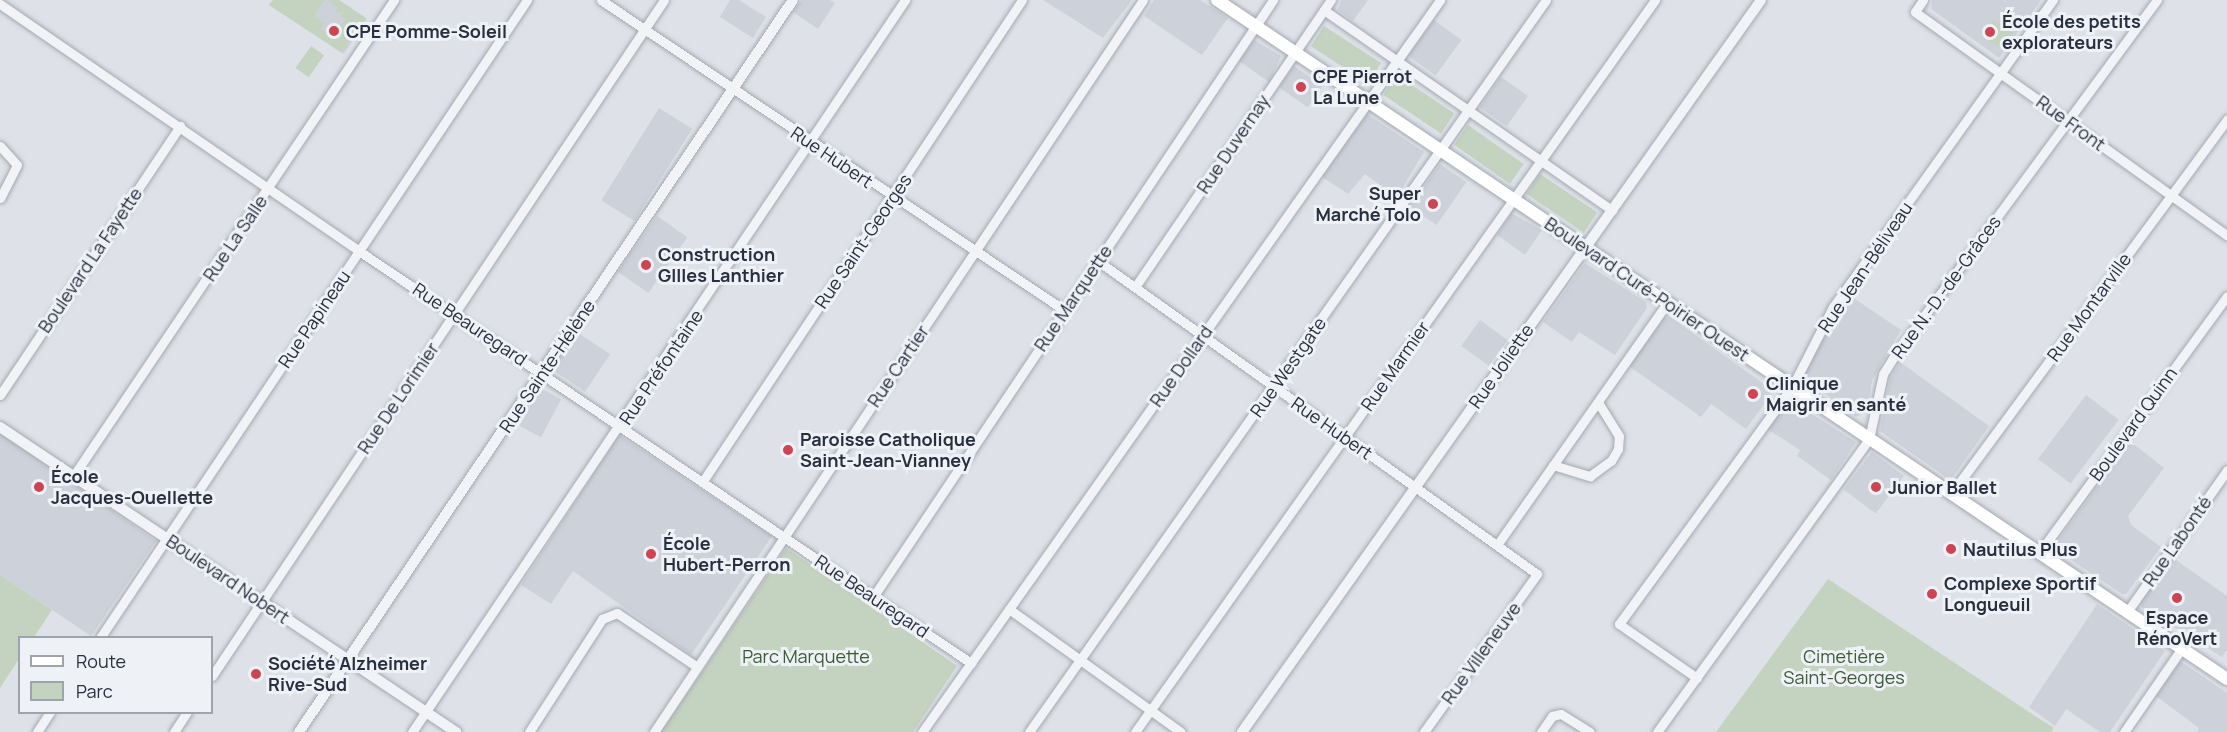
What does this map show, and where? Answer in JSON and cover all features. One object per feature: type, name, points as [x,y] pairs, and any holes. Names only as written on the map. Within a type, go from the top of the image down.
[{"type":"main road","name":"Boulevard Curé-Poirier Ouest","points":[[1217,0],[2226,677]]},
{"type":"street","name":"Rue La Salle","points":[[74,475],[394,0]]},
{"type":"street","name":"Rue Papineau","points":[[101,636],[527,0]]},
{"type":"street","name":"Rue Hubert","points":[[601,0],[733,91],[1064,310]]},
{"type":"street","name":"Rue De Lorimier","points":[[213,675],[664,0]]},
{"type":"street","name":"Rue Sainte-Hélène","points":[[299,732],[793,0]]},
{"type":"street","name":"Rue Préfontaine","points":[[412,732],[621,426],[905,0]]},
{"type":"street","name":"Rue Saint-Georges","points":[[703,481],[1022,0]]},
{"type":"street","name":"Rue Cartier","points":[[654,732],[1143,0]]},
{"type":"street","name":"Rue Marquette","points":[[873,597],[1273,0]]},
{"type":"street","name":"Rue Duvernay","points":[[1135,287],[1331,0]]},
{"type":"street","name":"Rue Dollard","points":[[922,732],[1440,0]]},
{"type":"street","name":"Rue Westgate","points":[[1029,732],[1275,387],[1439,149],[1546,0]]},
{"type":"street","name":"Rue Marmier","points":[[1135,732],[1655,0]]},
{"type":"street","name":"Rue Joliette","points":[[1242,732],[1761,0]]},
{"type":"street","name":"Rue Front","points":[[1923,0],[1915,12],[2227,235]]},
{"type":"street","name":"Rue Jean-Béliveau","points":[[1697,678],[1619,624],[1792,387],[1833,307],[2053,0]]},
{"type":"street","name":"Rue N.-D.-de-Grâces","points":[[1657,732],[1869,439],[1883,374],[1893,357],[2157,0]]},
{"type":"street","name":"Rue Beauregard","points":[[0,4],[359,251],[455,313],[971,663]]},
{"type":"street","points":[[1324,10],[1612,210]]},
{"type":"street","name":"Rue Montarville","points":[[1952,494],[2227,119]]},
{"type":"street","name":"Boulevard La Fayette","points":[[0,394],[180,126]]},
{"type":"street","points":[[0,146],[17,165],[0,198]]},
{"type":"street","name":"Rue Hubert","points":[[1098,261],[1538,574]]},
{"type":"street","name":"Boulevard Quinn","points":[[2039,553],[2227,296]]},
{"type":"street","points":[[1497,545],[1667,303]]},
{"type":"street","points":[[1553,465],[1590,476],[1611,461],[1618,449],[1619,436],[1598,402]]},
{"type":"street","name":"Boulevard Nobert","points":[[0,427],[456,732]]},
{"type":"street","name":"Rue Labonté","points":[[2127,612],[2227,470]]},
{"type":"street","name":"Rue Villeneuve","points":[[1424,732],[1538,574]]},
{"type":"street","points":[[1009,609],[1181,732]]},
{"type":"street","points":[[529,732],[602,619],[617,613],[696,666]]},
{"type":"street","points":[[2124,732],[2181,648]]},
{"type":"street","points":[[37,732],[49,714]]},
{"type":"street","points":[[174,732],[186,714]]},
{"type":"street","points":[[1541,732],[1552,716],[1561,714],[1590,732]]},
{"type":"shaded area","name":"CPE Pomme-Soleil","points":[[273,0],[339,0],[367,19],[344,54],[269,5]]},
{"type":"shaded area","points":[[730,0],[739,0],[766,17],[753,38],[720,17]]},
{"type":"shaded area","points":[[802,0],[830,0],[835,3],[818,29],[793,12]]},
{"type":"shaded area","points":[[1043,0],[1132,0],[1103,38]]},
{"type":"shaded area","points":[[1154,0],[1200,0],[1228,18],[1202,55],[1144,16]]},
{"type":"shaded area","points":[[1341,0],[1368,0],[1353,21],[1338,10]]},
{"type":"shaded area","name":"École des petits explorateurs","points":[[1932,0],[2041,0],[1999,58],[1931,9]]},
{"type":"shaded area","points":[[1434,20],[1462,40],[1436,76],[1408,56]]},
{"type":"shaded area","points":[[1254,40],[1281,56],[1269,82],[1239,61]]},
{"type":"shaded area","name":"CPE Pierrot La Lune","points":[[1294,66],[1323,86],[1308,107],[1279,87]]},
{"type":"shaded area","points":[[1501,77],[1528,96],[1507,126],[1480,107]]},
{"type":"shaded area","points":[[659,108],[692,129],[634,221],[601,200]]},
{"type":"shaded area","points":[[1367,114],[1424,152],[1397,197],[1365,174],[1348,194],[1322,177]]},
{"type":"shaded area","points":[[1440,164],[1466,182],[1436,225],[1410,207]]},
{"type":"shaded area","points":[[1511,213],[1542,230],[1525,255],[1497,235]]},
{"type":"shaded area","points":[[657,216],[687,237],[648,293],[618,272]]},
{"type":"shaded area","points":[[1585,263],[1646,302],[1647,308],[1615,355],[1579,332],[1572,342],[1543,322]]},
{"type":"shaded area","points":[[1849,295],[1901,330],[1872,380],[1867,412],[1856,417],[1802,376]]},
{"type":"shaded area","points":[[1670,317],[1774,391],[1746,429],[1711,404],[1701,417],[1629,366],[1664,318]]},
{"type":"shaded area","points":[[1480,320],[1508,340],[1489,366],[1461,346]]},
{"type":"shaded area","points":[[577,332],[610,354],[585,392],[552,369]]},
{"type":"shaded area","points":[[1900,362],[1989,426],[1953,477],[1946,477],[1880,431],[1890,378]]},
{"type":"shaded area","points":[[540,388],[561,399],[541,437],[520,426]]},
{"type":"shaded area","points":[[2086,395],[2119,420],[2071,484],[2038,459]]},
{"type":"shaded area","points":[[1788,399],[1856,442],[1831,480],[1797,456],[1800,450],[1767,429]]},
{"type":"shaded area","name":"École Jacques-Ouellette","points":[[0,433],[156,541],[91,636],[0,575]]},
{"type":"shaded area","name":"École Hubert-Perron","points":[[619,435],[772,536],[691,655],[573,571],[551,604],[521,585]]},
{"type":"shaded area","points":[[2130,441],[2164,468],[2128,516],[2131,525],[2161,547],[2126,594],[2122,594],[2055,549],[2055,545]]},
{"type":"shaded area","points":[[1872,452],[1904,476],[1876,514],[1844,490]]},
{"type":"shaded area","points":[[2172,557],[2227,596],[2227,650],[2222,657],[2141,607],[2141,601]]},
{"type":"shaded area","points":[[2097,604],[2165,651],[2110,732],[2100,732],[2066,709],[2055,726],[2029,707]]},
{"type":"shaded area","points":[[2180,661],[2227,693],[2227,732],[2197,732],[2199,728],[2156,696]]},
{"type":"green space","name":"CPE Pomme-Soleil","points":[[273,0],[325,0],[314,16],[325,23],[321,29],[333,37],[345,19],[340,16],[343,12],[336,13],[337,7],[327,0],[339,0],[366,18],[342,53],[269,5]]},
{"type":"green space","points":[[1993,20],[2013,33],[2003,49],[1983,36]]},
{"type":"green space","points":[[1324,26],[1381,63],[1368,83],[1311,46]]},
{"type":"green space","points":[[311,46],[324,55],[309,77],[296,68]]},
{"type":"green space","points":[[1397,75],[1454,114],[1441,133],[1384,95]]},
{"type":"green space","points":[[1468,125],[1524,164],[1510,184],[1454,145]]},
{"type":"green space","points":[[1540,174],[1597,213],[1584,232],[1527,194]]},
{"type":"green space","name":"Parc Marquette","points":[[786,548],[957,666],[913,732],[661,732]]},
{"type":"green space","points":[[0,575],[52,610],[35,636],[18,636],[18,661],[0,688]]},
{"type":"green space","name":"Cimetière Saint-Georges","points":[[1828,579],[2054,728],[2051,732],[1716,732]]},
{"type":"place","name":"CPE Pomme-Soleil","points":[[334,31]]},
{"type":"place","name":"École des petits explorateurs","points":[[1990,32]]},
{"type":"place","name":"CPE Pierrot La Lune","points":[[1301,87]]},
{"type":"place","name":"Super Marché Tolo","points":[[1433,204]]},
{"type":"place","name":"Construction GIlles Lanthier","points":[[646,265]]},
{"type":"place","name":"Clinique Maigrir en santé","points":[[1753,394]]},
{"type":"place","name":"Paroisse Catholique Saint-Jean-Vianney","points":[[788,450]]},
{"type":"place","name":"École Jacques-Ouellette","points":[[39,487]]},
{"type":"place","name":"Junior Ballet","points":[[1876,487]]},
{"type":"place","name":"Nautilus Plus","points":[[1951,549]]},
{"type":"place","name":"École Hubert-Perron","points":[[651,554]]},
{"type":"place","name":"Complexe Sportif Longueuil","points":[[1932,594]]},
{"type":"place","name":"Espace RénoVert","points":[[2177,598]]},
{"type":"place","name":"Société Alzheimer Rive-Sud","points":[[256,674]]}]
